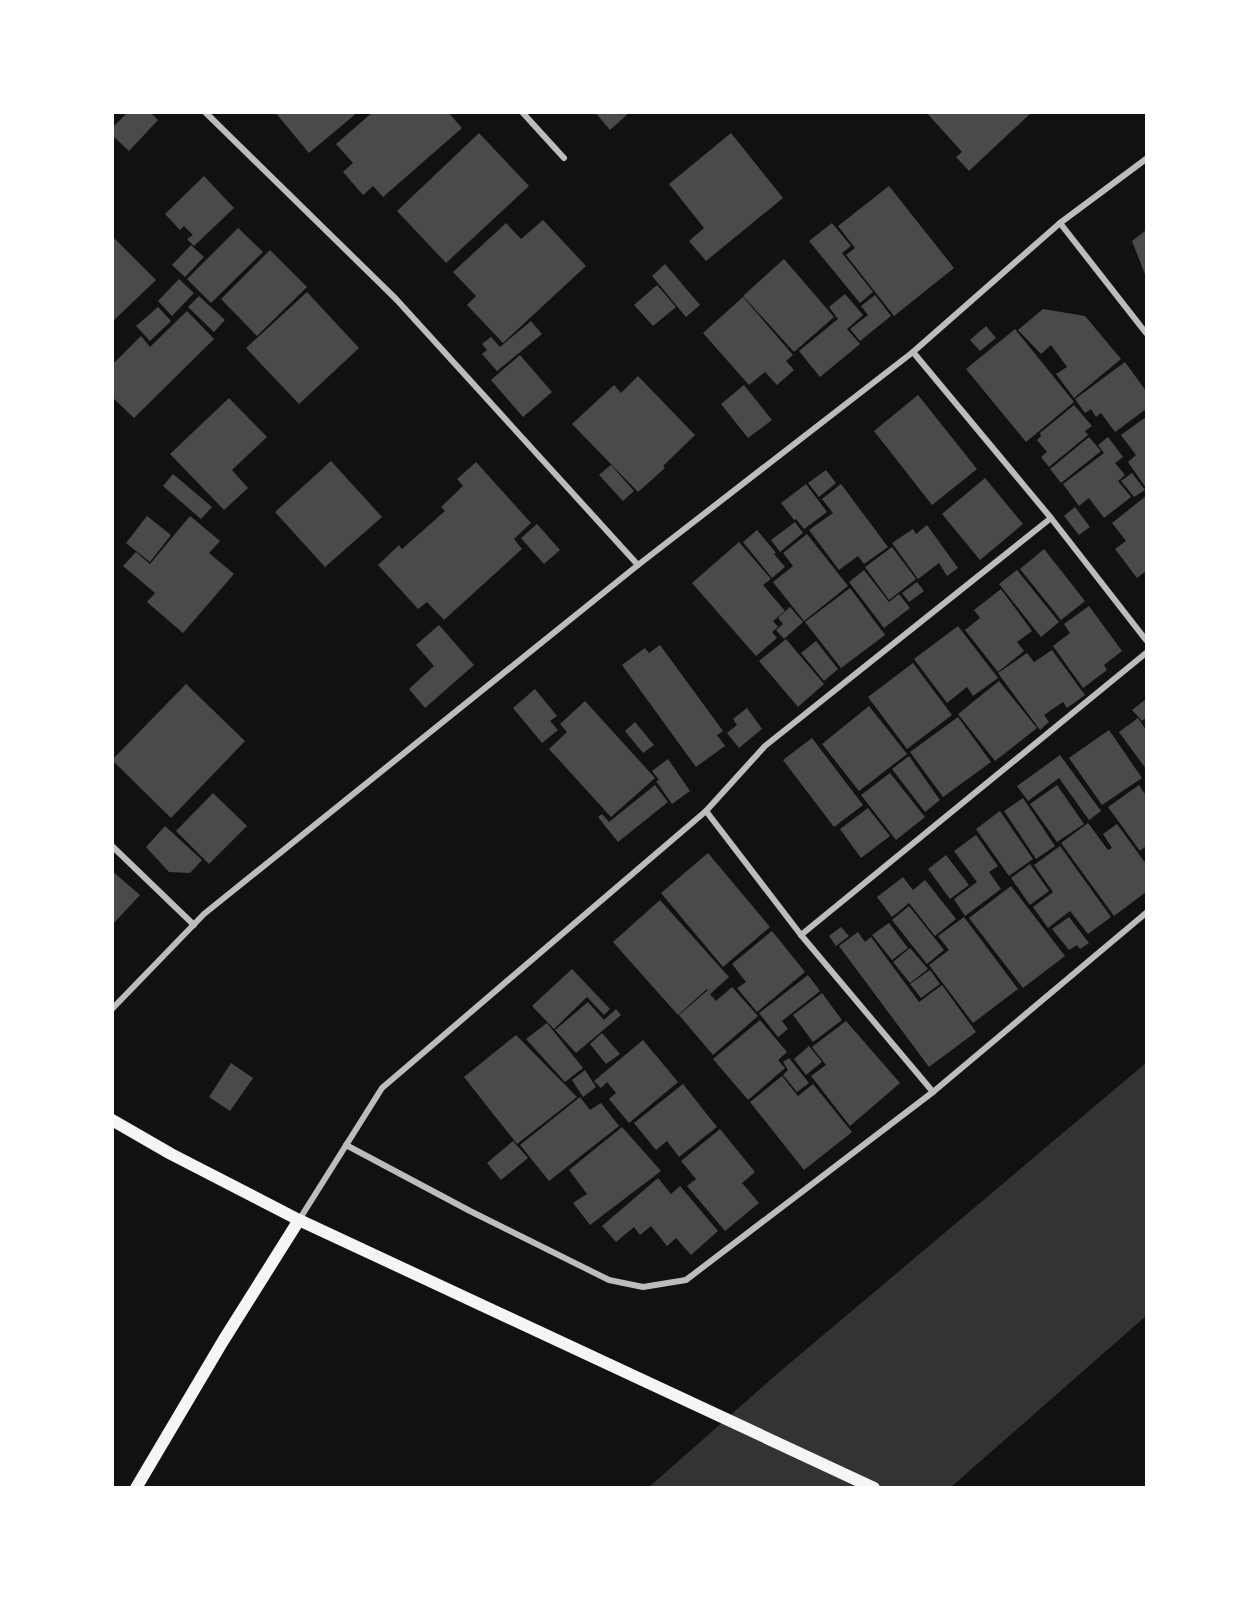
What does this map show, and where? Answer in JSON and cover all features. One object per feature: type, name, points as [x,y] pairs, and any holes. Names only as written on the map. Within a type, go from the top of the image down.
[{"type":"main road","points":[[112,1120],[171,1154],[299,1220],[874,1488]]},
{"type":"main road","points":[[136,1488],[223,1341],[299,1220]]},
{"type":"street","points":[[205,112],[396,299],[638,565]]},
{"type":"street","points":[[522,112],[564,158]]},
{"type":"street","points":[[112,1009],[213,907],[638,565],[913,352],[1060,223],[1146,159]]},
{"type":"street","points":[[1060,223],[1146,333]]},
{"type":"street","points":[[913,352],[1051,518],[1146,640]]},
{"type":"street","points":[[299,1220],[382,1088],[706,811],[765,746],[1051,518]]},
{"type":"street","points":[[801,935],[1146,653]]},
{"type":"street","points":[[706,811],[801,935],[933,1092]]},
{"type":"street","points":[[112,846],[194,925]]},
{"type":"street","points":[[346,1145],[470,1211],[609,1280],[643,1287],[686,1280],[933,1092],[1146,913]]},
{"type":"shaded area","points":[[1146,1063],[1146,1316],[951,1487],[648,1488],[777,1374]]},
{"type":"building","points":[[128,112],[150,112],[158,120],[129,151],[112,135],[112,128]]},
{"type":"building","points":[[275,112],[358,112],[309,153]]},
{"type":"building","points":[[373,112],[448,112],[462,128],[383,197],[373,186],[363,195],[343,172],[353,163],[336,144]]},
{"type":"building","points":[[595,112],[630,112],[610,130]]},
{"type":"building","points":[[926,112],[1032,112],[969,171],[956,157],[962,152]]},
{"type":"building","points":[[479,133],[529,186],[446,263],[397,211]]},
{"type":"building","points":[[731,133],[783,198],[706,261],[689,241],[704,228],[669,184]]},
{"type":"building","points":[[204,176],[234,208],[194,246],[187,239],[193,235],[184,226],[180,230],[165,214]]},
{"type":"building","points":[[889,186],[954,268],[894,316],[846,255],[855,248],[838,226]]},
{"type":"building","points":[[543,220],[586,266],[503,343],[467,305],[476,296],[453,272],[506,223],[521,239]]},
{"type":"building","points":[[832,223],[851,246],[842,253],[873,292],[860,303],[809,241]]},
{"type":"building","points":[[238,228],[263,252],[211,303],[187,279]]},
{"type":"building","points":[[1145,231],[1146,233],[1146,277],[1132,241]]},
{"type":"building","points":[[112,236],[156,280],[112,322]]},
{"type":"building","points":[[191,245],[204,257],[185,277],[172,265]]},
{"type":"building","points":[[270,250],[307,287],[257,336],[221,299]]},
{"type":"building","points":[[784,259],[834,317],[794,352],[743,296]]},
{"type":"building","points":[[665,264],[700,305],[686,317],[652,276]]},
{"type":"building","points":[[179,279],[194,293],[172,316],[158,301]]},
{"type":"building","points":[[657,285],[676,307],[653,326],[634,305]]},
{"type":"building","points":[[307,292],[359,348],[299,404],[246,348]]},
{"type":"building","points":[[845,294],[863,315],[847,329],[860,344],[820,377],[799,351],[838,319],[829,307]]},
{"type":"building","points":[[875,295],[891,316],[860,341],[850,329],[868,315],[861,306]]},
{"type":"building","points":[[199,296],[225,320],[214,332],[188,307]]},
{"type":"building","points":[[743,297],[793,355],[786,361],[794,370],[777,385],[765,372],[749,385],[703,333]]},
{"type":"building","points":[[158,307],[171,321],[150,341],[136,326]]},
{"type":"building","points":[[1043,309],[1085,316],[1121,359],[1074,398],[1056,374],[1067,367],[1051,345],[1041,354],[1018,330]]},
{"type":"building","points":[[187,311],[214,339],[134,418],[112,397],[112,365],[141,336],[150,347]]},
{"type":"building","points":[[531,321],[542,334],[497,371],[482,354],[487,350],[482,344],[491,337],[500,347]]},
{"type":"building","points":[[986,326],[996,338],[980,351],[970,340]]},
{"type":"building","points":[[1015,329],[1074,402],[1026,442],[966,369]]},
{"type":"building","points":[[520,355],[552,392],[523,417],[491,380]]},
{"type":"building","points":[[1125,362],[1146,391],[1146,409],[1115,432],[1101,413],[1096,417],[1091,409],[1085,413],[1075,399]]},
{"type":"building","points":[[638,376],[695,435],[663,466],[665,468],[638,492],[572,424],[614,385],[621,393]]},
{"type":"building","points":[[744,385],[772,420],[748,438],[721,404]]},
{"type":"building","points":[[918,395],[977,469],[932,505],[874,431]]},
{"type":"building","points":[[229,398],[267,437],[232,470],[248,488],[224,510],[170,454]]},
{"type":"building","points":[[1074,405],[1092,426],[1085,431],[1088,435],[1049,467],[1041,457],[1047,452],[1037,440],[1041,436],[1040,433]]},
{"type":"building","points":[[1146,417],[1146,488],[1128,462],[1136,455],[1121,435]]},
{"type":"building","points":[[1089,437],[1101,451],[1061,483],[1050,469]]},
{"type":"building","points":[[1108,437],[1123,457],[1115,463],[1125,475],[1118,481],[1131,497],[1104,518],[1089,498],[1079,506],[1063,484],[1104,453],[1098,445]]},
{"type":"building","points":[[331,461],[382,517],[325,567],[275,512]]},
{"type":"building","points":[[476,462],[531,523],[514,539],[522,549],[444,620],[427,602],[418,609],[378,565],[399,545],[402,549],[445,511],[441,507],[463,486],[457,479]]},
{"type":"building","points":[[611,465],[634,491],[623,501],[599,475]]},
{"type":"building","points":[[826,470],[836,483],[819,497],[808,483]]},
{"type":"building","points":[[1132,473],[1145,490],[1134,497],[1121,481]]},
{"type":"building","points":[[173,474],[212,507],[201,519],[163,486]]},
{"type":"building","points":[[985,478],[1023,524],[980,560],[942,514]]},
{"type":"building","points":[[806,484],[827,512],[804,529],[781,503]]},
{"type":"building","points":[[841,484],[888,547],[864,564],[858,556],[839,570],[809,530],[833,513],[822,499]]},
{"type":"building","points":[[1146,496],[1146,571],[1137,578],[1115,549],[1126,541],[1112,523]]},
{"type":"building","points":[[1075,507],[1090,527],[1079,535],[1064,516]]},
{"type":"building","points":[[147,516],[171,535],[150,562],[126,543]]},
{"type":"building","points":[[190,516],[220,541],[209,553],[234,574],[183,633],[147,602],[155,593],[123,566],[136,552],[150,564]]},
{"type":"building","points":[[795,522],[803,533],[780,552],[771,540]]},
{"type":"building","points":[[537,524],[560,550],[544,564],[521,538]]},
{"type":"building","points":[[927,525],[958,568],[947,576],[939,563],[918,579],[892,543],[913,529],[916,534]]},
{"type":"building","points":[[757,530],[785,567],[772,578],[743,542]]},
{"type":"building","points":[[807,534],[848,586],[804,621],[773,582],[793,566],[783,553]]},
{"type":"building","points":[[739,542],[771,579],[763,585],[785,611],[773,621],[778,627],[772,632],[777,638],[756,656],[692,583]]},
{"type":"building","points":[[892,547],[916,579],[889,600],[865,567]]},
{"type":"building","points":[[1044,549],[1085,601],[1061,620],[1020,569]]},
{"type":"building","points":[[864,570],[889,602],[899,594],[910,608],[884,628],[849,582]]},
{"type":"building","points":[[1017,570],[1059,622],[1041,637],[999,584]]},
{"type":"building","points":[[917,582],[924,591],[909,602],[902,593]]},
{"type":"building","points":[[850,588],[885,635],[841,668],[805,622]]},
{"type":"building","points":[[1001,589],[1032,631],[1017,642],[1024,651],[998,672],[965,630],[980,618],[974,610]]},
{"type":"building","points":[[1089,606],[1122,651],[1104,665],[1107,670],[1083,688],[1053,646],[1070,633],[1064,624]]},
{"type":"building","points":[[790,607],[803,622],[784,639],[776,630],[783,624],[778,618]]},
{"type":"building","points":[[439,625],[474,665],[425,708],[409,689],[434,666],[416,645]]},
{"type":"building","points":[[958,626],[998,678],[973,696],[967,687],[947,703],[914,659]]},
{"type":"building","points":[[786,639],[824,684],[798,707],[759,661]]},
{"type":"building","points":[[816,641],[838,669],[824,681],[801,653]]},
{"type":"building","points":[[660,645],[723,731],[717,735],[725,746],[696,767],[622,665],[645,648],[649,653]]},
{"type":"building","points":[[1052,650],[1085,695],[1067,708],[1063,702],[1044,715],[1049,722],[1040,730],[998,673],[1027,653],[1034,662]]},
{"type":"building","points":[[913,663],[952,715],[907,749],[868,697]]},
{"type":"building","points":[[999,681],[1037,728],[995,761],[958,714]]},
{"type":"building","points":[[186,684],[245,741],[171,818],[112,760]]},
{"type":"building","points":[[535,689],[557,716],[550,721],[558,730],[542,743],[513,708]]},
{"type":"building","points":[[1146,699],[1146,718],[1142,721],[1132,710]]},
{"type":"building","points":[[585,701],[655,778],[611,817],[549,749],[567,732],[560,724]]},
{"type":"building","points":[[869,706],[907,754],[859,791],[822,744]]},
{"type":"building","points":[[747,708],[762,729],[739,748],[727,733],[737,725],[733,719]]},
{"type":"building","points":[[958,717],[991,762],[943,797],[910,752]]},
{"type":"building","points":[[1138,718],[1146,730],[1146,769],[1119,732]]},
{"type":"building","points":[[635,722],[654,745],[643,753],[625,731]]},
{"type":"building","points":[[1109,730],[1142,778],[1102,805],[1069,758]]},
{"type":"building","points":[[812,738],[863,805],[834,827],[783,760]]},
{"type":"building","points":[[1060,755],[1101,811],[1089,820],[1059,778],[1028,801],[1017,786]]},
{"type":"building","points":[[909,756],[940,800],[925,812],[892,769]]},
{"type":"building","points":[[668,759],[690,791],[672,804],[652,771]]},
{"type":"building","points":[[890,773],[925,817],[896,840],[861,795]]},
{"type":"building","points":[[655,785],[668,802],[618,842],[598,817],[602,814],[609,822]]},
{"type":"building","points":[[1057,785],[1084,824],[1057,842],[1030,804]]},
{"type":"building","points":[[1139,785],[1146,793],[1146,846],[1140,851],[1108,807]]},
{"type":"building","points":[[213,793],[247,826],[209,864],[176,831]]},
{"type":"building","points":[[1023,798],[1055,846],[1036,859],[1004,811]]},
{"type":"building","points":[[868,808],[890,836],[861,858],[840,829]]},
{"type":"building","points":[[1000,811],[1033,859],[1009,876],[976,829]]},
{"type":"building","points":[[1088,823],[1108,850],[1112,848],[1103,834],[1117,824],[1146,864],[1146,892],[1114,916],[1061,843]]},
{"type":"building","points":[[165,826],[202,860],[190,873],[169,872],[146,847]]},
{"type":"building","points":[[976,835],[998,866],[989,872],[1001,889],[965,916],[954,899],[977,882],[954,851]]},
{"type":"building","points":[[1060,846],[1111,917],[1088,934],[1070,911],[1048,928],[1033,907],[1053,892],[1034,865]]},
{"type":"building","points":[[708,853],[770,927],[723,967],[661,893]]},
{"type":"building","points":[[946,855],[969,885],[950,899],[928,869]]},
{"type":"building","points":[[1030,864],[1049,891],[1030,905],[1011,878]]},
{"type":"building","points":[[112,871],[140,895],[112,925]]},
{"type":"building","points":[[903,877],[913,890],[925,880],[956,919],[935,936],[909,903],[892,917],[877,897]]},
{"type":"building","points":[[1011,886],[1065,956],[1023,988],[969,918]]},
{"type":"building","points":[[660,900],[729,977],[710,994],[716,1001],[732,987],[758,1016],[713,1055],[679,1015],[708,990],[678,1015],[613,942]]},
{"type":"building","points":[[909,906],[944,950],[927,964],[892,920]]},
{"type":"building","points":[[964,917],[1018,989],[973,1023],[929,965],[949,950],[938,936]]},
{"type":"building","points":[[1069,917],[1089,943],[1080,949],[1077,945],[1069,950],[1052,929]]},
{"type":"building","points":[[889,923],[908,948],[892,960],[872,935]]},
{"type":"building","points":[[841,927],[849,936],[836,946],[829,936]]},
{"type":"building","points":[[772,931],[805,972],[757,1012],[737,988],[746,982],[732,964]]},
{"type":"building","points":[[858,932],[865,942],[871,937],[919,1002],[942,985],[976,1032],[929,1067],[839,946]]},
{"type":"building","points":[[910,948],[928,969],[910,983],[893,962]]},
{"type":"building","points":[[572,969],[610,1009],[604,1015],[587,997],[554,1029],[532,1006]]},
{"type":"building","points":[[930,970],[940,984],[921,998],[910,984]]},
{"type":"building","points":[[808,975],[820,991],[782,1021],[788,1029],[778,1037],[759,1013]]},
{"type":"building","points":[[822,993],[842,1020],[813,1042],[793,1015]]},
{"type":"building","points":[[588,1002],[604,1020],[616,1009],[621,1015],[576,1053],[555,1030]]},
{"type":"building","points":[[760,1020],[787,1052],[778,1060],[785,1068],[748,1100],[713,1059]]},
{"type":"building","points":[[846,1021],[900,1083],[850,1126],[811,1076],[826,1065],[812,1047]]},
{"type":"building","points":[[547,1023],[583,1068],[565,1082],[526,1039]]},
{"type":"building","points":[[602,1033],[620,1054],[606,1064],[590,1044]]},
{"type":"building","points":[[516,1035],[577,1097],[517,1144],[464,1077]]},
{"type":"building","points":[[643,1040],[678,1082],[629,1123],[609,1099],[616,1093],[607,1082],[601,1088],[594,1081]]},
{"type":"building","points":[[809,1046],[822,1062],[806,1075],[794,1059]]},
{"type":"building","points":[[789,1058],[809,1083],[797,1092],[783,1075],[788,1070],[783,1062]]},
{"type":"building","points":[[231,1063],[253,1078],[230,1111],[209,1097]]},
{"type":"building","points":[[585,1070],[596,1087],[583,1097],[572,1080]]},
{"type":"building","points":[[782,1076],[798,1096],[813,1084],[852,1132],[804,1170],[750,1102]]},
{"type":"building","points":[[683,1084],[717,1127],[679,1157],[667,1141],[656,1150],[634,1123]]},
{"type":"building","points":[[580,1097],[590,1110],[601,1103],[619,1126],[549,1181],[520,1145]]},
{"type":"building","points":[[622,1127],[661,1171],[590,1225],[573,1203],[587,1194],[569,1170]]},
{"type":"building","points":[[720,1129],[755,1172],[742,1183],[759,1203],[725,1231],[687,1186],[696,1179],[681,1161]]},
{"type":"building","points":[[513,1141],[528,1158],[501,1180],[487,1163]]},
{"type":"building","points":[[658,1178],[671,1194],[680,1186],[718,1231],[691,1255],[676,1238],[667,1246],[651,1226],[640,1235],[634,1227],[616,1242],[602,1226]]}]
